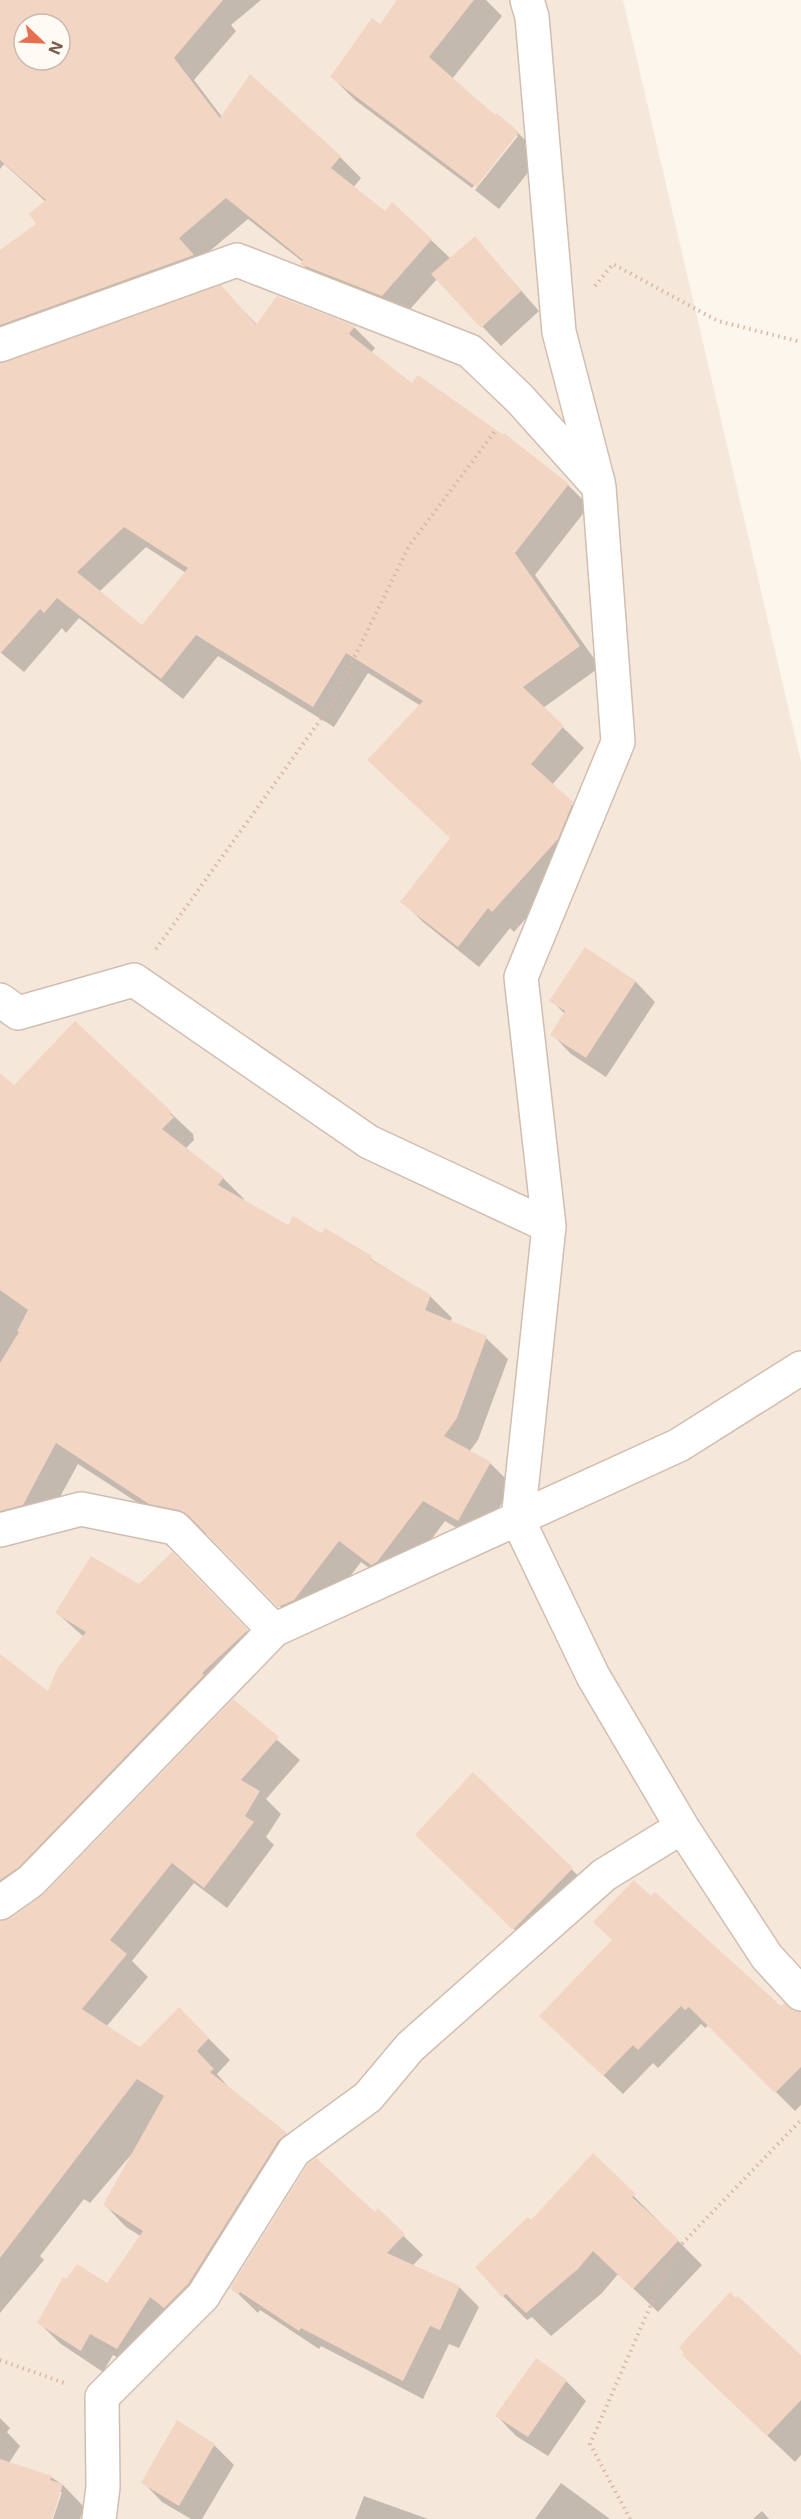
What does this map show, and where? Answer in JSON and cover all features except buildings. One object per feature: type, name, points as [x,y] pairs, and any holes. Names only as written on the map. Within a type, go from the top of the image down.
[{"type":"street","points":[[527,0],[532,17],[560,332],[599,487],[618,742],[521,977],[549,1226],[518,1520],[594,1676],[682,1827],[767,1957],[801,1994]]},
{"type":"street","points":[[0,345],[237,260],[470,351],[520,399],[599,487]]},
{"type":"street","points":[[0,1000],[18,1013],[134,980],[369,1142],[549,1226]]},
{"type":"street","points":[[0,1903],[31,1881],[274,1630],[679,1445],[801,1368]]},
{"type":"street","points":[[0,1530],[81,1509],[175,1528],[274,1630]]},
{"type":"street","points":[[99,2519],[103,2487],[102,2397],[203,2295],[294,2151],[368,2097],[410,2047],[604,1875],[682,1827]]},
{"type":"path","points":[[560,332],[613,264],[718,321],[801,342]]},
{"type":"path","points":[[134,980],[331,705],[409,546],[520,399]]},
{"type":"path","points":[[630,2519],[590,2444],[674,2252],[801,2120]]},
{"type":"path","points":[[0,2360],[102,2397]]},
{"type":"shaded area","points":[[0,0],[623,0],[801,762],[801,2519],[0,2519]]}]
